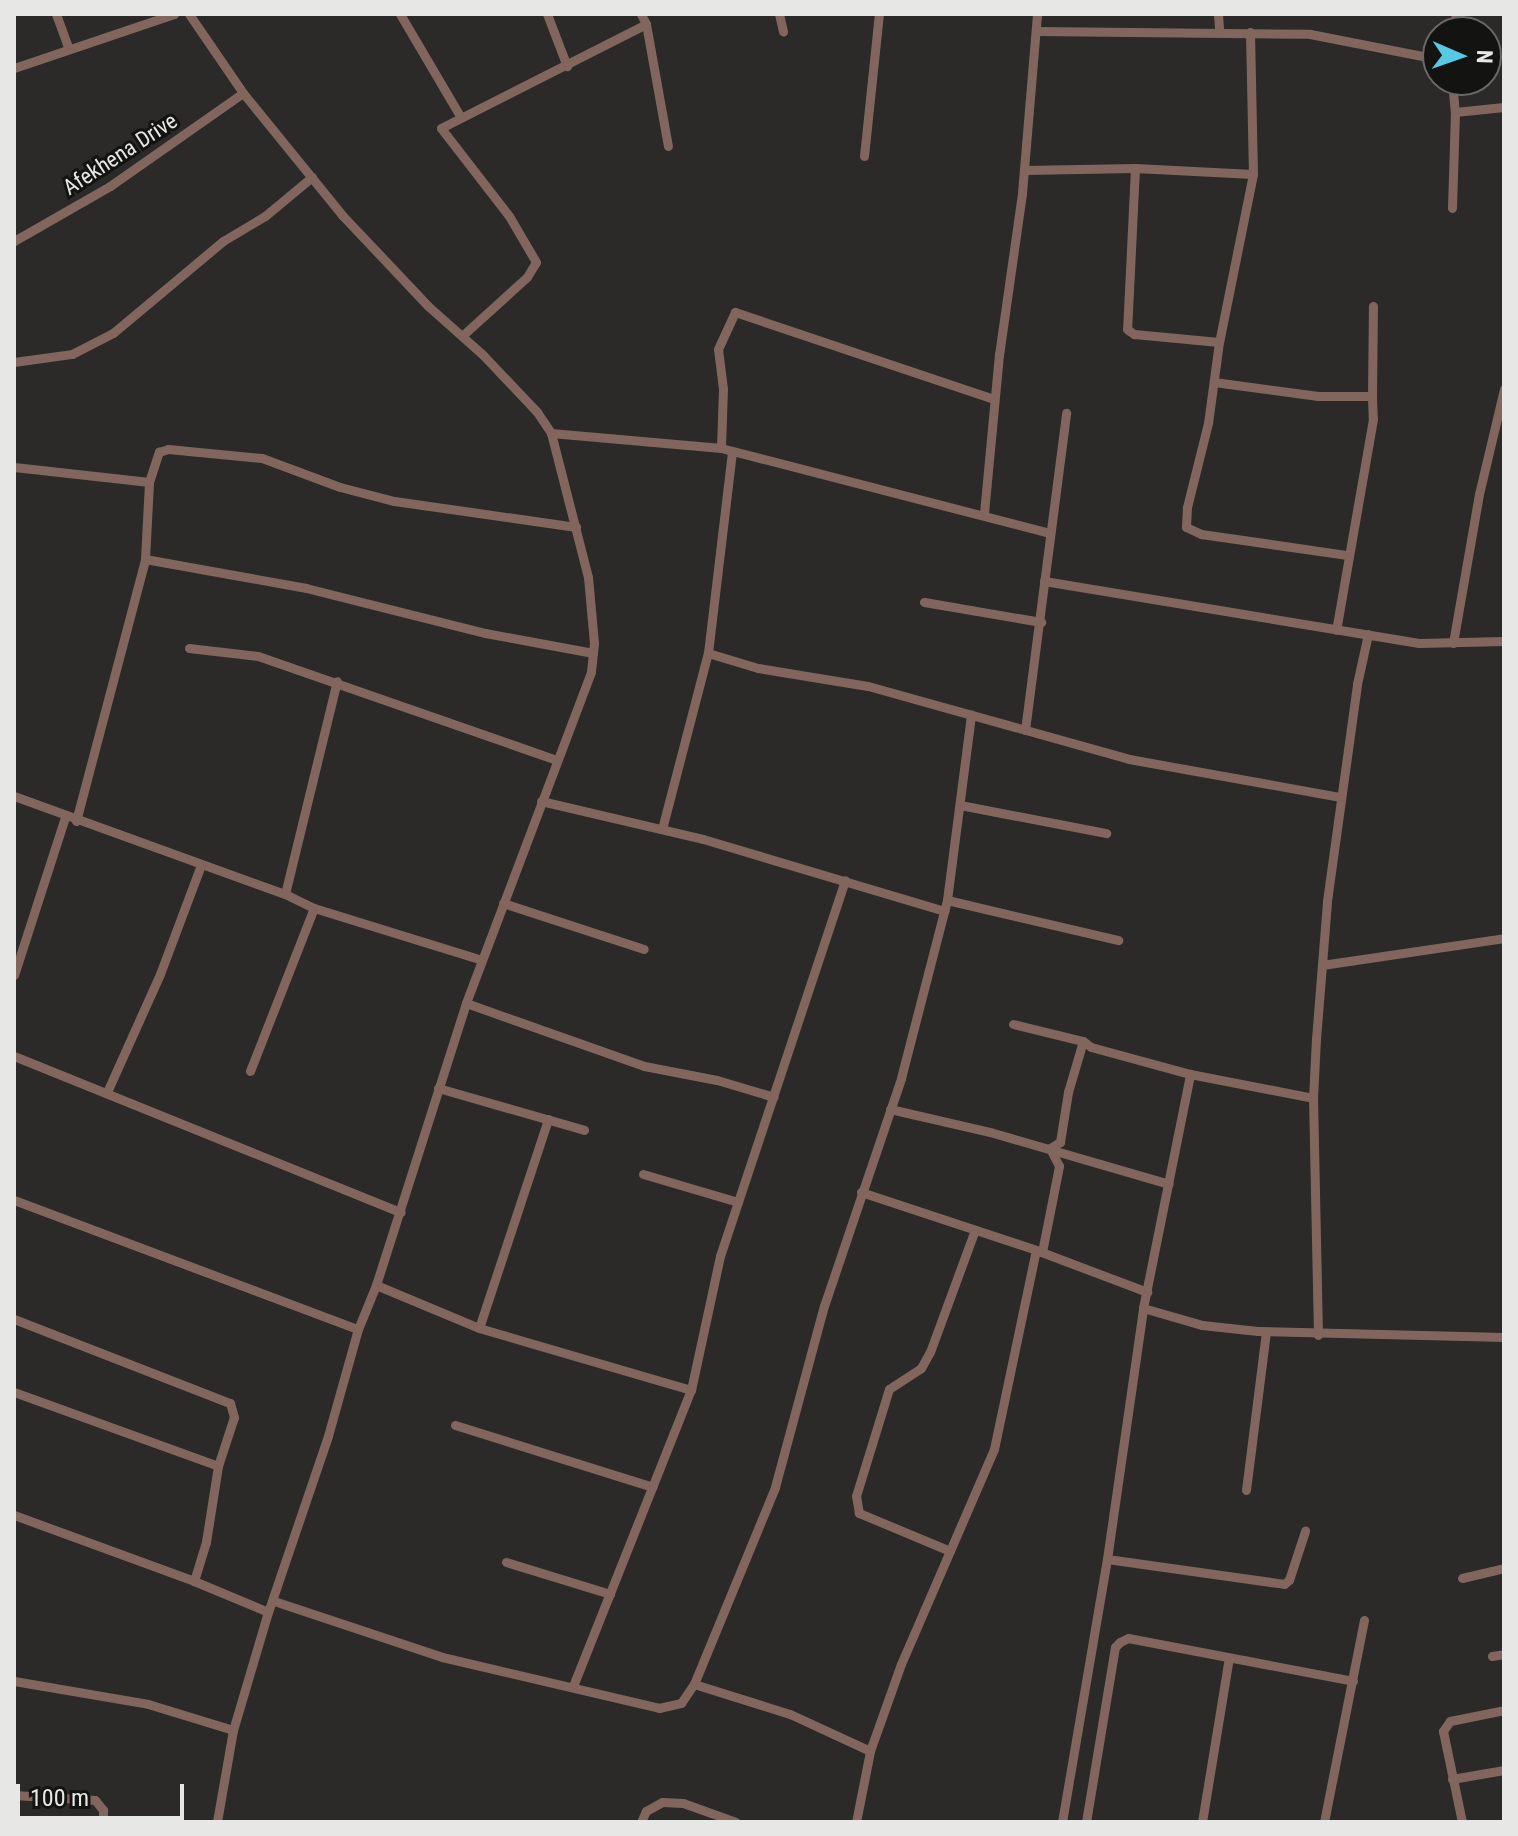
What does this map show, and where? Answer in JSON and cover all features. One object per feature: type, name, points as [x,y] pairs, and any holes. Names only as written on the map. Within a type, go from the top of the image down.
[{"type":"street","points":[[56,14],[69,49]]},
{"type":"street","points":[[14,68],[174,14]]},
{"type":"street","points":[[189,14],[243,93],[312,177],[396,272],[463,335],[537,412],[551,433],[592,598],[593,653],[591,672],[466,1003],[401,1212],[358,1329],[328,1436],[268,1612],[233,1730],[217,1822]]},
{"type":"street","points":[[400,14],[460,116]]},
{"type":"street","points":[[547,14],[567,66]]},
{"type":"street","points":[[641,14],[646,24],[668,146]]},
{"type":"street","points":[[779,14],[783,32]]},
{"type":"street","points":[[864,156],[879,14]]},
{"type":"street","points":[[984,513],[994,399],[1024,170],[1037,14]]},
{"type":"street","points":[[1218,14],[1219,30]]},
{"type":"street","points":[[463,335],[527,277],[536,262],[509,216],[441,128],[646,24]]},
{"type":"street","points":[[1036,31],[1219,30],[1310,34],[1422,56]]},
{"type":"street","points":[[1250,32],[1253,174],[1187,507],[1186,527],[1201,534],[1347,555]]},
{"type":"street","name":"Afekhena Drive","points":[[14,241],[110,186],[243,93]]},
{"type":"street","points":[[1452,208],[1454,96]]},
{"type":"street","points":[[1455,112],[1504,107]]},
{"type":"street","points":[[1024,170],[1135,168],[1253,174]]},
{"type":"street","points":[[1135,168],[1127,329],[1134,334],[1219,342]]},
{"type":"street","points":[[14,362],[72,354],[113,333],[223,241],[265,216],[312,177]]},
{"type":"street","points":[[1336,630],[1373,419],[1373,306]]},
{"type":"street","points":[[721,448],[723,389],[718,349],[735,312],[994,399]]},
{"type":"street","points":[[1214,382],[1318,396],[1372,396]]},
{"type":"street","points":[[1453,643],[1479,494],[1504,389]]},
{"type":"street","points":[[1025,730],[1066,413]]},
{"type":"street","points":[[551,433],[721,448],[984,513],[1050,533]]},
{"type":"street","points":[[76,821],[145,559],[149,482],[159,452],[189,450],[262,458],[340,487],[394,501],[576,527]]},
{"type":"street","points":[[662,829],[708,653],[732,451]]},
{"type":"street","points":[[14,467],[149,482]]},
{"type":"street","points":[[145,559],[306,588],[485,633],[593,653]]},
{"type":"street","points":[[1044,581],[1419,643],[1504,641]]},
{"type":"street","points":[[924,602],[1041,622]]},
{"type":"street","points":[[1318,1335],[1313,1098],[1322,965],[1341,797],[1357,684],[1368,634]]},
{"type":"street","points":[[189,648],[258,656],[337,681],[556,760]]},
{"type":"street","points":[[708,653],[758,668],[868,686],[1129,759],[1341,797]]},
{"type":"street","points":[[285,894],[337,681]]},
{"type":"street","points":[[274,1601],[498,1673],[573,1686],[659,1708],[681,1703],[694,1684],[775,1487],[824,1306],[890,1109],[947,900],[971,715]]},
{"type":"street","points":[[14,796],[76,821],[285,894],[314,908],[482,960]]},
{"type":"street","points":[[541,801],[662,829],[944,911]]},
{"type":"street","points":[[960,805],[1106,833]]},
{"type":"street","points":[[14,975],[65,817]]},
{"type":"street","points":[[107,1092],[160,974],[201,865]]},
{"type":"street","points":[[573,1686],[691,1390],[705,1339],[720,1256],[845,880]]},
{"type":"street","points":[[947,900],[1118,940]]},
{"type":"street","points":[[503,903],[644,949]]},
{"type":"street","points":[[250,1071],[314,908]]},
{"type":"street","points":[[1322,965],[1504,938]]},
{"type":"street","points":[[466,1003],[644,1066],[717,1080],[774,1097]]},
{"type":"street","points":[[1013,1024],[1083,1041],[1091,1047],[1190,1074],[1313,1098]]},
{"type":"street","points":[[1050,1148],[1060,1142],[1068,1092],[1083,1041]]},
{"type":"street","points":[[14,1056],[401,1212]]},
{"type":"street","points":[[1062,1822],[1107,1559],[1143,1308],[1190,1074]]},
{"type":"street","points":[[438,1088],[584,1130]]},
{"type":"street","points":[[890,1109],[1050,1148],[1169,1184]]},
{"type":"street","points":[[479,1328],[548,1119]]},
{"type":"street","points":[[856,1822],[870,1751],[901,1664],[994,1449],[1059,1166],[1050,1148]]},
{"type":"street","points":[[643,1174],[738,1202]]},
{"type":"street","points":[[861,1192],[1039,1251],[1147,1292]]},
{"type":"street","points":[[14,1200],[358,1329]]},
{"type":"street","points":[[950,1551],[859,1513],[856,1496],[889,1389],[921,1368],[930,1352],[975,1230]]},
{"type":"street","points":[[376,1285],[479,1328],[691,1390]]},
{"type":"street","points":[[1143,1308],[1202,1325],[1266,1332],[1504,1337]]},
{"type":"street","points":[[14,1319],[230,1403],[234,1417],[218,1466],[206,1542],[194,1581]]},
{"type":"street","points":[[1246,1490],[1266,1332]]},
{"type":"street","points":[[14,1392],[218,1466]]},
{"type":"street","points":[[455,1425],[653,1487]]},
{"type":"street","points":[[14,1515],[194,1581],[268,1612]]},
{"type":"street","points":[[1107,1559],[1276,1585],[1289,1580],[1305,1531]]},
{"type":"street","points":[[506,1562],[610,1594]]},
{"type":"street","points":[[1462,1578],[1504,1568]]},
{"type":"street","points":[[1324,1822],[1364,1620]]},
{"type":"street","points":[[1086,1822],[1115,1647],[1128,1638],[1353,1681]]},
{"type":"street","points":[[1492,1656],[1504,1654]]},
{"type":"street","points":[[1202,1822],[1229,1658]]},
{"type":"street","points":[[14,1681],[148,1704],[233,1730]]},
{"type":"street","points":[[694,1684],[790,1714],[870,1751]]},
{"type":"street","points":[[1462,1822],[1443,1743],[1443,1731],[1450,1721],[1504,1710]]},
{"type":"street","points":[[1452,1779],[1504,1770]]},
{"type":"street","points":[[14,1795],[95,1800],[103,1810],[103,1822]]},
{"type":"street","points":[[641,1822],[646,1811],[662,1802],[683,1803],[736,1822]]}]
